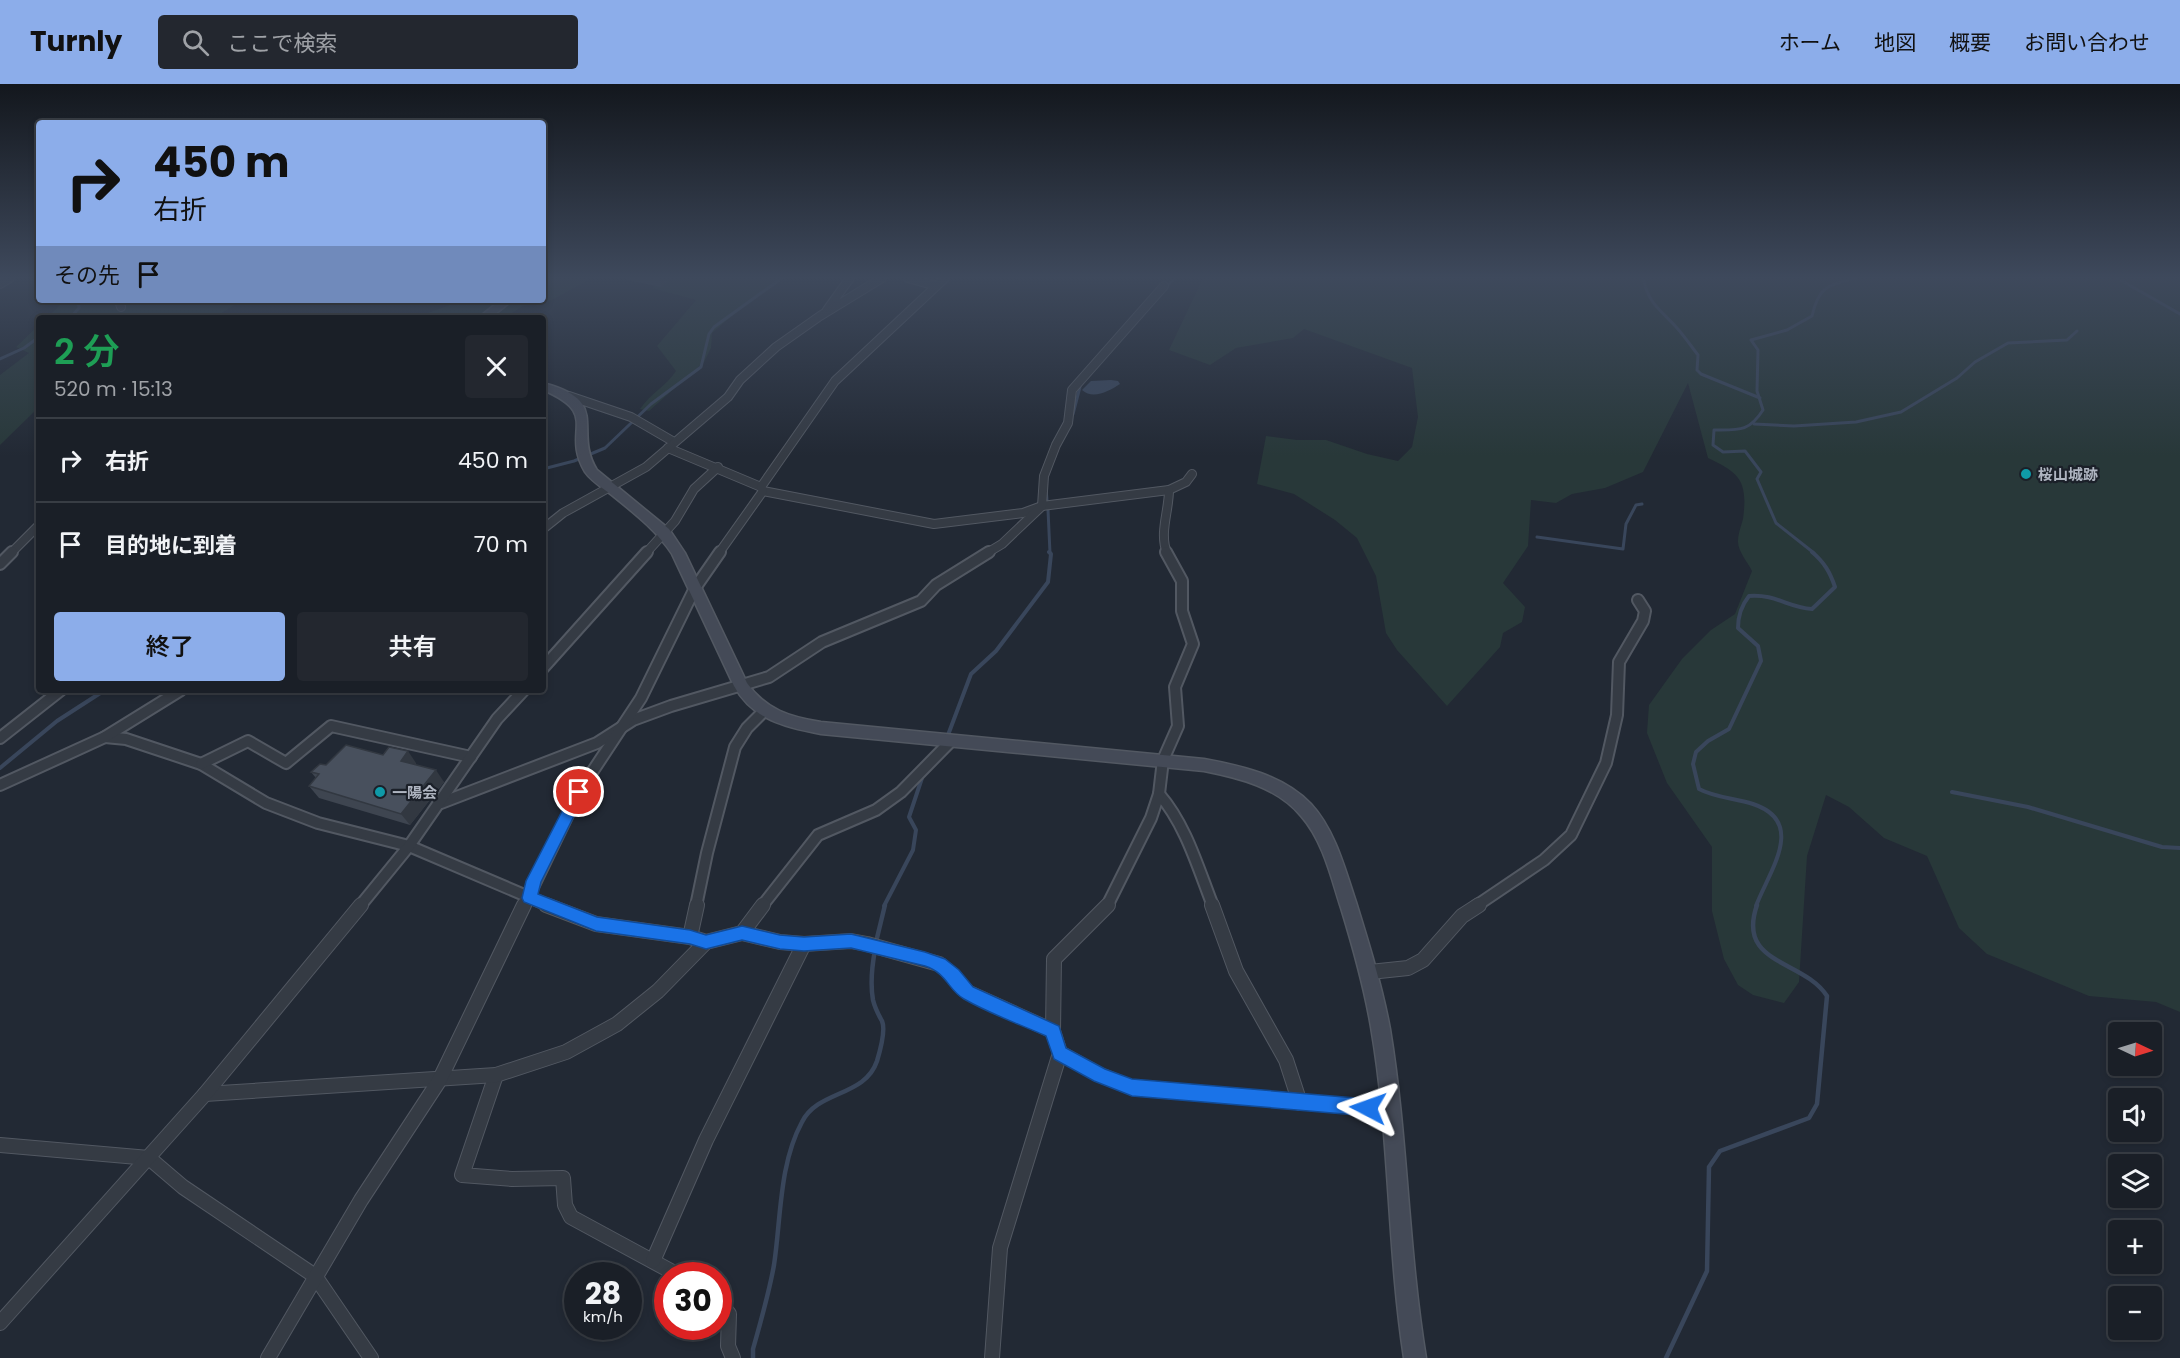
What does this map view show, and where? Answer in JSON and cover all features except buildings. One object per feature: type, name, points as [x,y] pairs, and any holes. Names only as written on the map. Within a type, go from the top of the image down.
[{"type":"street","points":[[546,527],[563,513],[646,467],[728,397],[736,383],[764,357],[792,337]]},
{"type":"street","points":[[268,1358],[361,1200],[439,1081],[579,792],[641,698],[695,588],[834,381],[881,337]]},
{"type":"street","points":[[441,803],[597,743],[616,733],[633,720],[671,706],[769,677],[822,642],[921,601],[936,585],[1002,544],[1042,506],[1044,476],[1056,445],[1068,423],[1072,390],[1118,337]]},
{"type":"street","points":[[546,387],[636,420],[671,445],[762,489],[934,524],[1023,513],[1042,506],[1169,490],[1186,482],[1192,474]]},
{"type":"street","points":[[569,396],[583,415],[583,458],[592,473],[664,532],[678,553],[741,686],[764,711],[788,722],[821,728],[1204,765],[1244,773],[1274,786],[1306,810],[1330,850],[1370,972],[1391,1109],[1407,1314],[1415,1358]]},
{"type":"street","points":[[546,665],[675,521],[694,489],[718,467]]},
{"type":"street","points":[[992,1358],[1000,1248],[1060,1053],[1053,1031],[1054,959],[1107,906],[1151,818],[1159,794],[1163,760],[1178,726],[1175,687],[1193,644],[1182,611],[1182,581],[1171,564],[1162,541],[1169,490]]},
{"type":"street","points":[[0,564],[36,528]]},
{"type":"street","points":[[1370,972],[1408,968],[1423,960],[1462,916],[1544,860],[1571,835],[1606,763],[1617,715],[1619,662],[1644,621],[1645,611],[1638,600]]},
{"type":"street","points":[[0,738],[57,693]]},
{"type":"street","points":[[0,784],[105,737],[176,693]]},
{"type":"street","points":[[0,1323],[205,1094],[409,846],[441,803],[497,719],[521,693]]},
{"type":"street","points":[[690,937],[707,853],[735,747],[747,728],[764,711]]},
{"type":"street","points":[[201,764],[248,741],[286,763],[331,726],[471,757]]},
{"type":"street","points":[[105,737],[126,739],[201,764],[266,803],[318,823],[409,846],[596,924],[690,937],[706,942],[742,933],[780,942],[804,944],[851,941],[867,944],[939,964],[953,975],[967,992],[1053,1031]]},
{"type":"street","points":[[742,933],[788,870],[818,835],[876,810],[901,792],[950,742]]},
{"type":"street","points":[[1159,794],[1170,807],[1192,852],[1236,971],[1286,1060],[1300,1103]]},
{"type":"street","points":[[205,1094],[439,1081],[496,1075],[566,1052],[617,1024],[658,991],[706,942]]},
{"type":"street","points":[[496,1075],[462,1175],[512,1179],[563,1178],[565,1205],[571,1217],[653,1261],[702,1150],[804,944]]},
{"type":"street","points":[[1060,1053],[1100,1075],[1132,1088],[1391,1109]]},
{"type":"street","points":[[0,1145],[149,1158],[183,1187],[315,1276],[371,1358]]},
{"type":"street","points":[[728,1340],[733,1358]]},
{"type":"shaded area","points":[[26,337],[36,337],[36,410],[0,445],[0,375],[29,353],[16,347]]},
{"type":"shaded area","points":[[664,337],[712,337],[711,348],[704,362],[649,411],[640,409],[676,371],[657,346]]},
{"type":"shaded area","points":[[1175,337],[1294,337],[1236,348],[1210,365],[1169,350]]},
{"type":"shaded area","points":[[1327,337],[2180,337],[2180,1012],[2156,1002],[2089,996],[1987,954],[1959,928],[1927,856],[1884,838],[1849,807],[1826,795],[1807,856],[1799,982],[1784,1003],[1753,995],[1738,985],[1724,959],[1712,911],[1712,847],[1667,783],[1647,733],[1649,705],[1682,659],[1711,630],[1735,614],[1752,571],[1738,546],[1743,519],[1743,487],[1728,469],[1708,458],[1688,383],[1643,472],[1605,488],[1572,494],[1556,503],[1531,500],[1528,546],[1503,583],[1525,607],[1522,622],[1503,633],[1500,647],[1447,706],[1397,650],[1386,633],[1376,576],[1357,538],[1335,520],[1294,494],[1257,484],[1266,436],[1297,440],[1326,440],[1367,454],[1398,461],[1412,447],[1418,417],[1412,368]]},
{"type":"water","points":[[1091,381],[1118,381],[1120,384],[1106,392],[1096,394],[1082,390]]},
{"type":"waterway","points":[[546,468],[574,461],[605,448],[651,404],[701,367],[708,337]]},
{"type":"waterway","points":[[1685,337],[1698,355],[1697,370],[1701,374],[1759,398]]},
{"type":"waterway","points":[[1759,398],[1757,391],[1758,350],[1751,340],[1760,337]]},
{"type":"waterway","points":[[1754,424],[1794,426],[1856,422],[1901,412],[1957,378],[1975,362],[2008,343],[2067,340],[2070,337]]},
{"type":"waterway","points":[[0,359],[24,348],[36,339]]},
{"type":"waterway","points":[[1073,414],[1080,387]]},
{"type":"waterway","points":[[1759,398],[1763,410],[1758,417],[1743,428],[1714,430],[1713,445],[1723,452],[1745,451],[1761,472],[1757,479],[1776,523],[1814,553]]},
{"type":"waterway","points":[[1046,488],[1047,500]]},
{"type":"waterway","points":[[1537,537],[1623,549],[1626,524],[1636,505],[1642,504]]},
{"type":"waterway","points":[[1048,510],[1050,553]]},
{"type":"waterway","points":[[1756,906],[1780,849],[1781,835],[1778,823],[1769,812],[1753,804],[1699,789],[1693,764],[1696,752],[1708,741],[1729,729],[1761,661],[1758,646],[1738,628],[1741,611],[1749,596],[1767,597],[1812,609],[1835,587],[1826,568],[1812,552]]},
{"type":"waterway","points":[[948,735],[971,674],[996,651],[1048,582],[1050,553]]},
{"type":"waterway","points":[[0,768],[57,721],[100,693]]},
{"type":"waterway","points":[[884,906],[913,850],[916,830],[909,817],[922,778]]},
{"type":"waterway","points":[[1952,792],[2028,807],[2162,847],[2180,848]]},
{"type":"waterway","points":[[876,942],[885,905]]},
{"type":"waterway","points":[[1666,1358],[1707,1271],[1709,1167],[1720,1151],[1809,1118],[1817,1104],[1827,996],[1816,984],[1764,950],[1756,939],[1753,925],[1757,905]]},
{"type":"waterway","points":[[753,1358],[753,1349],[774,1265],[782,1192],[794,1138],[809,1112],[819,1104],[862,1081],[871,1073],[877,1061],[883,1025],[872,994],[875,950]]},
{"type":"place","name":"桜山城跡","points":[[2026,474]]},
{"type":"place","name":"一陽会","points":[[380,792]]},
{"type":"route","points":[[579,792],[534,881],[529,898],[596,924],[690,937],[706,942],[742,933],[780,942],[804,944],[851,941],[925,959],[939,964],[953,975],[967,992],[1053,1031],[1060,1053],[1100,1075],[1132,1088],[1368,1108]]}]
